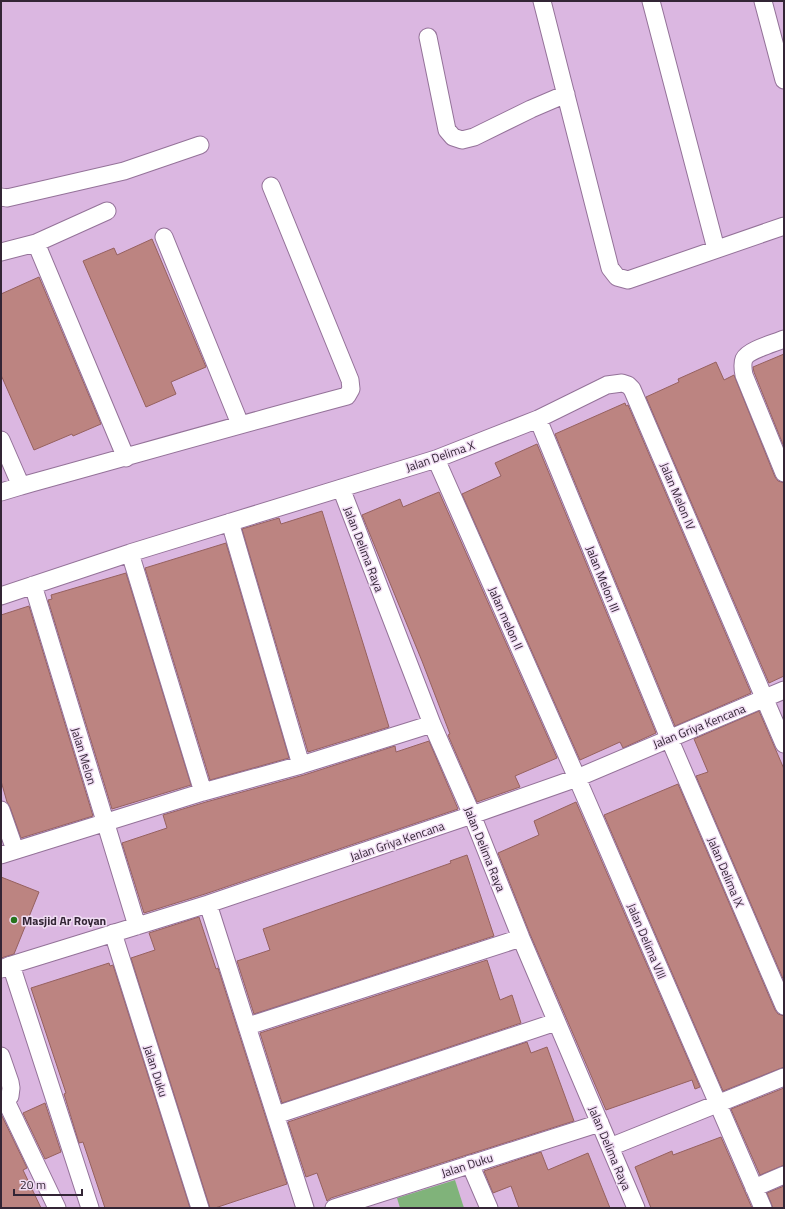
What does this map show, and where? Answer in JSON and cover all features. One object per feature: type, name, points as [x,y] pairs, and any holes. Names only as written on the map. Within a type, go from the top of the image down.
[{"type":"street","points":[[542,1],[610,268],[617,276],[628,280],[784,226]]},
{"type":"street","points":[[651,1],[716,249]]},
{"type":"street","points":[[763,1],[784,80]]},
{"type":"street","points":[[428,37],[447,130],[453,137],[462,140],[474,137],[531,109],[566,94]]},
{"type":"street","points":[[1,197],[7,198],[124,171],[200,145]]},
{"type":"street","points":[[1,492],[126,458],[240,424],[347,396],[351,389],[350,380],[271,186]]},
{"type":"street","points":[[1,252],[36,243],[107,211]]},
{"type":"street","points":[[164,237],[240,424]]},
{"type":"street","points":[[36,243],[126,458]]},
{"type":"street","points":[[784,339],[750,353],[745,358],[743,365],[744,375],[780,455],[784,473]]},
{"type":"street","name":"Jalan Melon IV","points":[[538,419],[607,385],[622,383],[628,385],[632,389],[764,699]]},
{"type":"street","name":"Jalan Delima X","points":[[1,596],[130,552],[436,458],[538,419]]},
{"type":"street","name":"Jalan Melon III","points":[[538,419],[669,738]]},
{"type":"street","points":[[1,440],[21,486]]},
{"type":"street","name":"Jalan melon II","points":[[436,458],[576,778]]},
{"type":"street","name":"Jalan Delima Raya","points":[[341,488],[432,724],[472,815],[556,1022],[636,1208]]},
{"type":"street","points":[[230,522],[301,765]]},
{"type":"street","points":[[130,552],[203,792]]},
{"type":"street","name":"Jalan Melon","points":[[33,585],[137,926]]},
{"type":"street","name":"Jalan Griya Kencana","points":[[6,967],[208,904],[472,815],[576,778],[784,690]]},
{"type":"street","points":[[764,699],[784,744]]},
{"type":"street","points":[[1,810],[8,852],[203,792],[301,765],[432,724]]},
{"type":"street","name":"Jalan Delima IX","points":[[669,738],[784,1006]]},
{"type":"street","name":"Jalan Delima VIII","points":[[576,778],[763,1208]]},
{"type":"street","points":[[208,904],[305,1208]]},
{"type":"street","name":"Jalan Duku","points":[[113,933],[200,1208]]},
{"type":"street","points":[[248,1026],[521,938]]},
{"type":"street","points":[[6,967],[90,1208]]},
{"type":"street","points":[[276,1115],[556,1022]]},
{"type":"street","points":[[1,1056],[11,1088],[10,1096],[3,1100],[57,1208]]},
{"type":"street","points":[[610,1147],[784,1077]]},
{"type":"street","name":"Jalan Duku","points":[[334,1208],[600,1122]]},
{"type":"street","points":[[470,1164],[489,1208]]},
{"type":"street","points":[[754,1188],[784,1175]]},
{"type":"green space","points":[[455,1180],[464,1208],[400,1208],[397,1198]]},
{"type":"building","points":[[152,239],[206,367],[171,382],[176,394],[146,407],[83,261],[114,248],[117,255]]},
{"type":"building","points":[[39,277],[101,424],[34,450],[1,375],[1,294]]},
{"type":"building","points":[[784,354],[784,447],[753,367]]},
{"type":"building","points":[[716,362],[724,380],[734,375],[775,477],[778,481],[784,483],[784,676],[769,683],[646,397],[679,382],[678,379]]},
{"type":"building","points":[[625,403],[626,406],[628,405],[751,693],[675,726],[555,434]]},
{"type":"building","points":[[537,444],[656,733],[623,748],[620,742],[580,760],[462,494],[501,476],[495,463]]},
{"type":"building","points":[[439,492],[557,758],[515,776],[520,787],[477,802],[448,735],[450,734],[422,661],[362,515],[400,499],[403,507]]},
{"type":"building","points":[[322,511],[389,727],[308,752],[242,529],[279,518],[281,524]]},
{"type":"building","points":[[226,543],[289,758],[210,780],[145,568]]},
{"type":"building","points":[[126,573],[191,785],[112,809],[48,600],[52,599],[51,595]]},
{"type":"building","points":[[29,606],[93,816],[21,838],[7,802],[1,781],[1,615]]},
{"type":"building","points":[[759,711],[784,769],[784,981],[696,776],[708,772],[694,739]]},
{"type":"building","points":[[429,741],[458,809],[144,913],[122,843],[167,828],[163,815],[304,775],[395,746],[396,752]]},
{"type":"building","points":[[678,784],[775,1010],[778,1014],[784,1016],[784,1067],[723,1091],[604,815]]},
{"type":"building","points":[[576,802],[700,1087],[695,1089],[692,1080],[606,1110],[530,934],[498,853],[539,835],[534,821]]},
{"type":"building","points":[[467,855],[494,936],[254,1014],[237,961],[270,950],[263,929],[451,863],[450,861]]},
{"type":"building","name":"Masjid Ar Royan","points":[[1,877],[39,892],[14,954],[1,958]]},
{"type":"building","points":[[199,917],[216,969],[218,968],[287,1184],[215,1208],[210,1208],[131,958],[155,950],[149,933]]},
{"type":"building","points":[[487,960],[500,1000],[512,995],[521,1023],[282,1103],[260,1033]]},
{"type":"building","points":[[109,963],[110,966],[113,965],[190,1208],[105,1208],[83,1142],[79,1143],[64,1094],[66,1093],[31,988]]},
{"type":"building","points":[[527,1042],[531,1053],[547,1047],[574,1121],[331,1198],[327,1201],[317,1173],[306,1177],[288,1122]]},
{"type":"building","points":[[784,1088],[784,1165],[760,1175],[731,1109]]},
{"type":"building","points":[[45,1103],[61,1152],[45,1159],[23,1113]]},
{"type":"building","points":[[1,1114],[27,1168],[23,1170],[41,1208],[1,1208]]},
{"type":"building","points":[[721,1137],[752,1208],[651,1208],[635,1167],[672,1151],[673,1155]]},
{"type":"building","points":[[541,1152],[548,1170],[588,1153],[610,1208],[519,1208],[511,1186],[493,1193],[484,1171]]},
{"type":"building","points":[[784,1186],[784,1208],[773,1208],[767,1193]]},
{"type":"place","name":"Masjid Ar Royan","points":[[14,920]]}]
